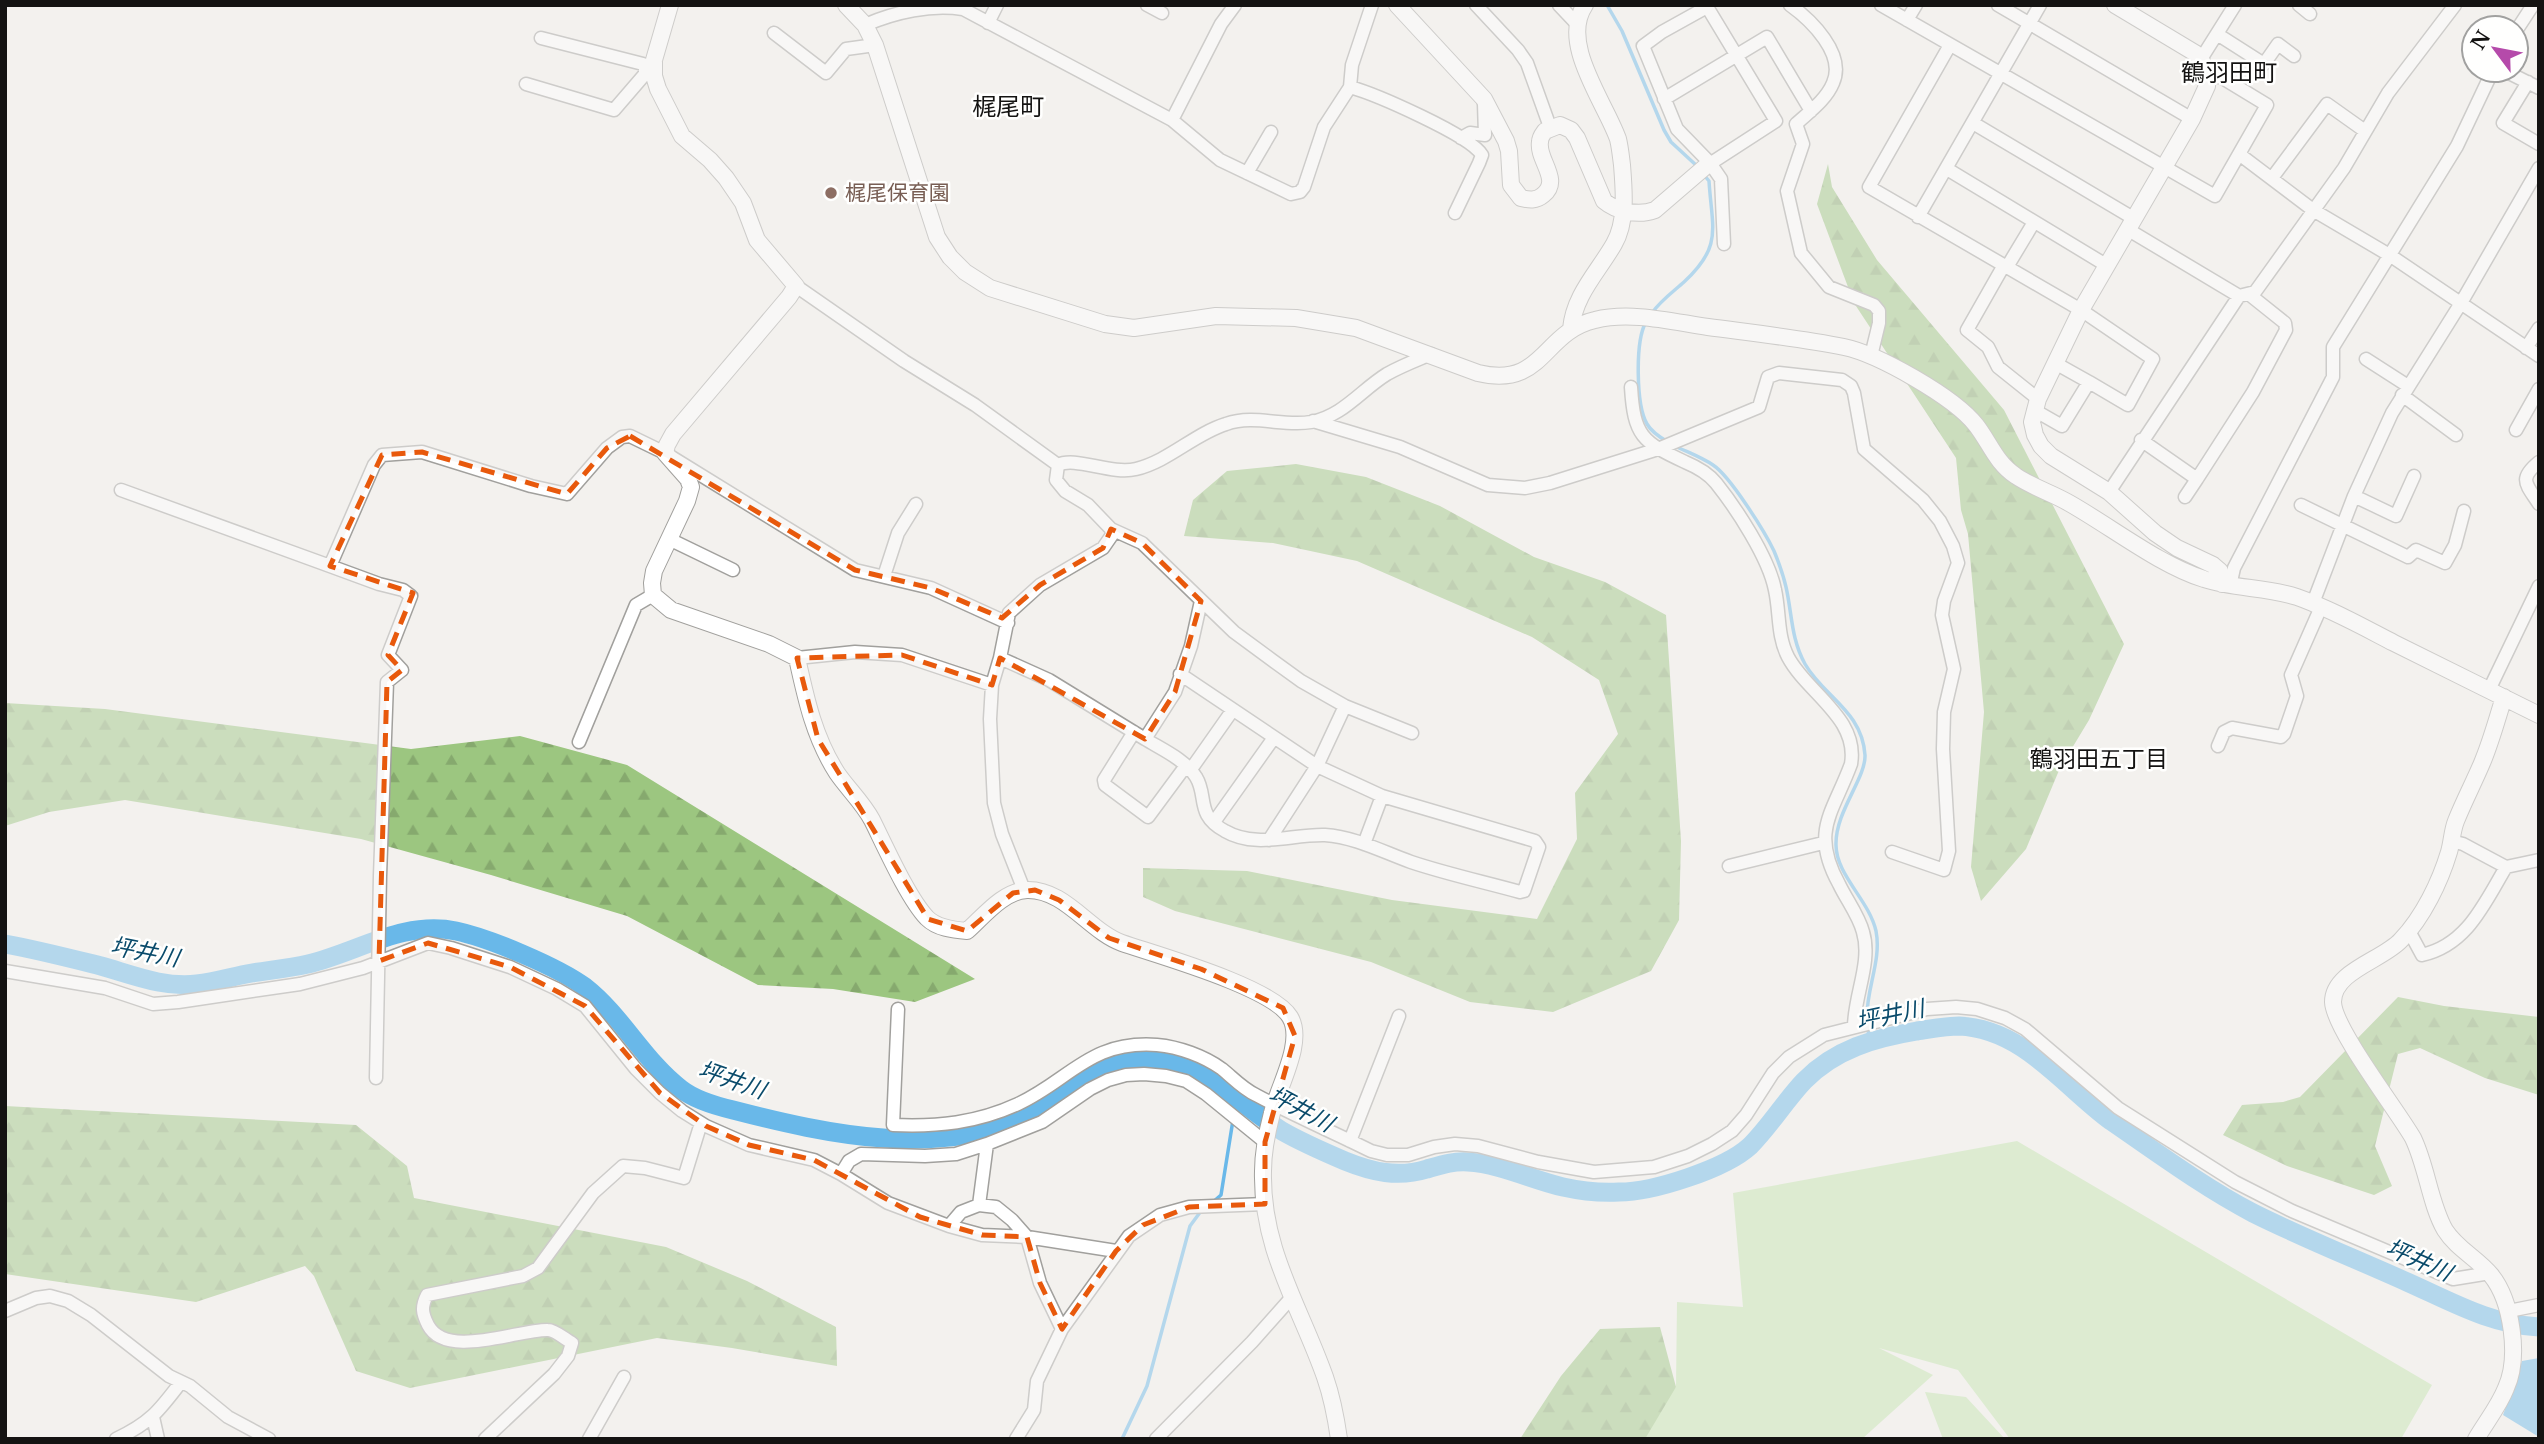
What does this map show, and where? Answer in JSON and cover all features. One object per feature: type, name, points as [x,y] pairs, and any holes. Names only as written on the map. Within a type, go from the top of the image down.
[{"type":"street","points":[[526,84],[614,110],[649,75],[670,5]]},
{"type":"street","points":[[846,5],[865,25],[875,46],[937,237],[950,257],[976,281],[990,288],[1105,324],[1134,327],[1216,316],[1296,318],[1356,328],[1478,373],[1498,377],[1518,374],[1535,364],[1572,328],[1596,319],[1627,317],[1847,348],[1871,356],[1930,389],[1962,412],[1976,425],[2001,464],[2017,477],[2066,501],[2176,568],[2201,579],[2279,592],[2317,605],[2539,715]]},
{"type":"street","points":[[988,23],[997,5]]},
{"type":"street","points":[[1147,5],[1162,13]]},
{"type":"street","points":[[865,25],[907,9],[963,9],[1172,120],[1211,155],[1292,194],[1300,191],[1308,178],[1317,142],[1350,87],[1352,65],[1372,5]]},
{"type":"street","points":[[1397,5],[1484,99],[1506,141],[1511,185],[1521,198],[1536,200],[1545,194],[1550,186],[1539,141],[1550,127],[1560,125],[1571,130],[1577,138],[1604,201],[1623,211],[1648,213],[1704,168],[1776,121],[1707,6],[1643,46],[1677,128],[1704,168],[1721,179],[1724,244]]},
{"type":"street","points":[[1476,5],[1527,63],[1550,127]]},
{"type":"street","points":[[1559,5],[1577,24]]},
{"type":"street","points":[[1572,328],[1572,314],[1581,294],[1615,242],[1623,211],[1618,141],[1588,75],[1578,39],[1577,24],[1585,5]]},
{"type":"street","points":[[1790,5],[1804,15],[1829,45],[1835,63],[1835,80],[1828,93],[1796,124],[1803,144],[1787,191],[1801,253],[1829,287],[1874,305],[1879,311],[1879,323],[1871,356]]},
{"type":"street","points":[[1881,5],[2215,196],[2267,105],[2221,77],[2208,77]]},
{"type":"street","points":[[1907,20],[1916,5]]},
{"type":"street","points":[[1998,5],[2192,119]]},
{"type":"street","points":[[1918,217],[2040,5]]},
{"type":"street","points":[[2115,5],[2202,59],[2208,77],[2204,95],[2192,119],[2081,310],[2036,404],[2032,422],[2041,446],[2052,456],[2109,492],[2166,541],[2213,565],[2220,571],[2226,585]]},
{"type":"street","points":[[2299,5],[2310,14]]},
{"type":"street","points":[[2109,492],[2141,440],[2244,295],[2260,287],[2344,168],[2388,93],[2455,5]]},
{"type":"street","points":[[2202,59],[2231,6]]},
{"type":"street","points":[[1172,120],[1229,7]]},
{"type":"street","points":[[774,33],[826,73],[846,50],[875,46]]},
{"type":"street","points":[[2217,34],[2264,64],[2278,44],[2294,56]]},
{"type":"street","points":[[1664,99],[1734,54],[1767,37],[1811,110]]},
{"type":"street","points":[[541,38],[643,64],[678,130],[726,178],[743,203],[757,240],[796,286],[904,361],[1003,424],[1058,466]]},
{"type":"street","points":[[1950,45],[1869,187],[2081,310],[2153,359],[2128,405],[2055,363]]},
{"type":"street","points":[[2226,585],[2333,377],[2333,347],[2457,146],[2486,84]]},
{"type":"street","points":[[2533,85],[2503,122],[2539,144]]},
{"type":"street","points":[[1350,87],[1386,100],[1478,149],[1482,155],[1455,214]]},
{"type":"street","points":[[1461,138],[1465,134],[1485,135],[1484,99]]},
{"type":"street","points":[[2272,178],[2327,104],[2365,131]]},
{"type":"street","points":[[1973,123],[2285,323],[2286,330],[2253,392],[2185,497]]},
{"type":"street","points":[[1247,173],[1271,132]]},
{"type":"street","points":[[2239,154],[2313,210],[2390,256],[2539,356]]},
{"type":"street","points":[[2218,746],[2224,732],[2232,728],[2281,737],[2284,734],[2297,696],[2291,675],[2354,496],[2405,391],[2461,303],[2539,168]]},
{"type":"street","points":[[1947,169],[2106,265]]},
{"type":"street","points":[[2034,222],[1967,330],[1988,347],[1998,367],[2062,425],[2090,383]]},
{"type":"street","points":[[665,453],[673,434],[796,286]]},
{"type":"street","points":[[2526,348],[2539,328]]},
{"type":"street","points":[[1313,421],[1330,416],[1386,375],[1431,354]]},
{"type":"street","points":[[2366,359],[2456,435]]},
{"type":"street","points":[[1058,466],[1067,462],[1113,471],[1129,471],[1156,462],[1227,423],[1244,420],[1313,421],[1400,447],[1488,485],[1525,488],[1550,483],[1661,447],[1759,407],[1768,377],[1779,373],[1842,380],[1851,386],[1854,393],[1864,449],[1923,500],[1940,521],[1953,546],[1958,563],[1944,601],[1942,615],[1954,669],[1944,712],[1943,749],[1950,851],[1944,870],[1892,852]]},
{"type":"street","points":[[1631,387],[1633,414],[1638,429],[1646,439],[1695,466],[1716,482],[1769,570],[1776,590],[1781,636],[1789,659],[1802,679],[1839,716],[1844,726],[1852,756],[1851,764],[1830,811],[1824,843],[1834,875],[1863,931],[1865,960],[1854,1011],[1857,1027]]},
{"type":"street","points":[[2516,430],[2539,389]]},
{"type":"street","points":[[330,566],[374,465],[382,455],[422,452],[531,486],[568,494],[607,448],[622,437],[630,436],[665,453],[855,570],[931,588],[1008,623]]},
{"type":"street","points":[[2141,440],[2197,479]]},
{"type":"street","points":[[665,453],[688,479],[691,487],[654,571],[652,583],[653,595],[671,610],[769,644],[797,658],[855,652],[902,655],[992,685]]},
{"type":"street","points":[[2539,462],[2526,472],[2525,478],[2539,504]]},
{"type":"street","points":[[1058,466],[1058,485],[1088,505],[1111,529],[1142,543],[1234,632],[1301,681],[1345,706],[1412,733]]},
{"type":"street","points":[[2354,496],[2396,516],[2414,476]]},
{"type":"street","points":[[121,490],[379,584],[403,590],[411,596],[388,655],[402,670],[387,682],[376,1078]]},
{"type":"street","points":[[884,576],[898,533],[916,504]]},
{"type":"street","points":[[2301,505],[2408,557],[2416,550],[2445,563],[2455,545],[2464,511]]},
{"type":"street","points":[[1024,890],[1002,834],[995,803],[990,719],[992,685],[1009,612],[1040,585],[1103,548],[1112,535],[1111,529]]},
{"type":"street","points":[[669,539],[733,570]]},
{"type":"street","points":[[2476,1439],[2507,1386],[2512,1353],[2509,1311],[2502,1292],[2490,1273],[2461,1250],[2445,1229],[2422,1157],[2413,1139],[2339,1024],[2335,1011],[2335,992],[2342,981],[2386,953],[2409,931],[2440,877],[2455,825],[2483,761],[2496,694],[2539,586]]},
{"type":"street","points":[[579,742],[636,605],[653,595]]},
{"type":"street","points":[[1201,601],[1191,646],[1175,692],[1104,780],[1105,785],[1146,816],[1151,816],[1182,771],[1194,765],[1232,711]]},
{"type":"street","points":[[797,658],[809,714],[818,739],[837,773],[868,813],[928,919],[949,930],[967,931],[1013,893],[1035,891],[1059,900],[1110,938],[1201,968],[1263,996],[1283,1008],[1292,1019],[1295,1036],[1290,1059],[1265,1139],[1263,1173],[1267,1230],[1275,1257],[1325,1378],[1339,1439]]},
{"type":"street","points":[[1000,658],[1049,680],[1189,768],[1197,778],[1207,816],[1222,830],[1244,839],[1269,840],[1323,835],[1346,838],[1414,863],[1524,891],[1539,847],[1535,841],[1382,796],[1317,766],[1180,674]]},
{"type":"street","points":[[1269,840],[1317,766],[1345,706]]},
{"type":"street","points":[[1214,822],[1273,738]]},
{"type":"street","points":[[1364,844],[1382,796]]},
{"type":"street","points":[[2451,841],[2463,844],[2506,867],[2539,859]]},
{"type":"street","points":[[1729,866],[1824,843]]},
{"type":"street","points":[[2409,931],[2422,955],[2440,951],[2456,941],[2488,898],[2506,867]]},
{"type":"street","points":[[5,971],[105,988],[153,1004],[300,984],[363,968],[379,956],[428,943],[450,948],[510,967],[557,989],[585,1006],[636,1069],[660,1093],[701,1124],[749,1145],[814,1160],[888,1203],[949,1226],[982,1235],[1027,1237],[1116,1251]]},
{"type":"street","points":[[898,1009],[893,1125],[933,1127],[988,1116],[1020,1103],[1082,1062],[1112,1049],[1158,1045],[1201,1057],[1273,1107],[1371,1151],[1387,1155],[1408,1155],[1455,1144],[1478,1146],[1538,1162],[1594,1172],[1654,1167],[1688,1156],[1712,1144],[1732,1131],[1746,1115],[1773,1073],[1789,1057],[1825,1035],[1927,1009],[1978,1009],[2005,1018],[2025,1029],[2118,1108],[2235,1182],[2292,1211],[2453,1279],[2490,1273]]},
{"type":"street","points":[[1350,1141],[1399,1016]]},
{"type":"street","points":[[842,1174],[849,1161],[861,1154],[956,1154],[987,1144],[1042,1122],[1090,1089],[1126,1075],[1144,1074],[1186,1081],[1265,1139]]},
{"type":"street","points":[[485,1439],[554,1374],[568,1356],[572,1343],[550,1330],[461,1342],[445,1339],[430,1330],[423,1315],[421,1307],[427,1295],[523,1276],[538,1268],[593,1193],[623,1166],[645,1168],[684,1178],[701,1124]]},
{"type":"street","points":[[979,1205],[987,1144]]},
{"type":"street","points":[[1016,1439],[1034,1410],[1037,1381],[1062,1329],[1129,1236],[1160,1215],[1189,1207],[1265,1204]]},
{"type":"street","points":[[949,1226],[961,1212],[979,1205],[996,1207],[1012,1220],[1027,1237],[1040,1283],[1062,1329]]},
{"type":"street","points":[[5,1311],[36,1298],[50,1297],[68,1301],[91,1315],[159,1369],[228,1417],[269,1439]]},
{"type":"street","points":[[1156,1439],[1252,1342],[1292,1297]]},
{"type":"street","points":[[2509,1311],[2539,1305]]},
{"type":"street","points":[[589,1439],[624,1377]]},
{"type":"street","points":[[116,1439],[153,1417],[181,1382]]},
{"type":"street","points":[[153,1417],[158,1439]]},
{"type":"highlighted area","points":[[630,436],[855,570],[931,588],[1002,618],[1040,585],[1103,548],[1111,529],[1142,543],[1201,601],[1175,692],[1145,739],[1000,658],[992,685],[902,655],[797,658],[818,739],[928,919],[967,931],[1013,893],[1035,890],[1059,900],[1109,938],[1201,969],[1283,1008],[1295,1036],[1265,1142],[1265,1204],[1189,1207],[1143,1225],[1116,1251],[1062,1329],[1040,1283],[1027,1237],[982,1235],[920,1217],[814,1160],[749,1145],[706,1126],[660,1093],[585,1006],[510,967],[428,943],[379,961],[387,682],[402,670],[388,655],[413,593],[330,566],[382,455],[422,452],[567,494],[607,448]]},
{"type":"green space","points":[[1828,164],[1832,187],[1877,260],[2004,410],[2124,644],[2089,720],[2060,768],[2026,849],[1981,901],[1971,867],[1984,712],[1968,534],[1961,510],[1956,458],[1854,303],[1817,204]]},
{"type":"green space","points":[[1296,464],[1366,477],[1440,506],[1534,557],[1605,582],[1666,615],[1681,841],[1679,920],[1651,971],[1553,1012],[1470,1002],[1371,962],[1175,911],[1143,897],[1143,868],[1247,871],[1392,900],[1537,919],[1577,839],[1575,793],[1618,734],[1599,680],[1532,637],[1357,561],[1273,543],[1184,536],[1193,500],[1227,471]]},
{"type":"green space","points":[[5,703],[105,709],[411,749],[520,736],[627,765],[975,979],[915,1002],[833,989],[758,985],[627,916],[491,875],[361,839],[125,800],[49,812],[5,826]]},
{"type":"green space","points":[[2398,997],[2444,1006],[2539,1017],[2539,1095],[2485,1078],[2420,1048],[2398,1054],[2375,1146],[2392,1186],[2374,1195],[2287,1166],[2223,1135],[2242,1105],[2283,1102],[2300,1097]]},
{"type":"green space","points":[[5,1106],[356,1125],[407,1166],[414,1198],[666,1247],[747,1281],[836,1327],[837,1366],[657,1338],[410,1388],[356,1371],[314,1276],[305,1266],[196,1302],[5,1274]]},
{"type":"green space","points":[[2017,1141],[2432,1385],[2401,1439],[2010,1439],[1958,1370],[1879,1348],[1933,1375],[1862,1439],[1634,1439],[1676,1387],[1677,1302],[1743,1307],[1733,1193]]},
{"type":"green space","points":[[1660,1327],[1676,1387],[1645,1439],[1520,1439],[1561,1376],[1600,1329]]},
{"type":"green space","points":[[1925,1392],[1966,1397],[2005,1439],[1943,1439]]},
{"type":"water","points":[[2539,1358],[2539,1437],[2503,1415],[2522,1361]]},
{"type":"waterway","points":[[1607,5],[1622,31],[1664,130],[1671,142],[1697,166]]},
{"type":"waterway","points":[[1652,313],[1696,269],[1710,247],[1712,212],[1709,181],[1704,175]]},
{"type":"waterway","points":[[1646,322],[1642,331],[1639,358],[1639,388],[1643,415],[1649,427],[1668,442]]},
{"type":"waterway","points":[[1675,446],[1720,471],[1755,518],[1781,569],[1800,655],[1813,676],[1850,716],[1862,740],[1864,764],[1840,820],[1836,845],[1841,867],[1867,909],[1876,931],[1877,954],[1868,998],[1867,1021]]},
{"type":"waterway","name":"坪井川","points":[[5,944],[149,980],[185,985],[308,964],[399,933],[436,929],[456,931],[523,954],[585,987],[610,1011],[668,1078],[687,1093],[713,1104],[769,1119],[846,1134],[886,1138],[925,1139],[964,1135],[1001,1126],[1035,1111],[1100,1069],[1130,1059],[1147,1058],[1185,1066],[1219,1085],[1282,1131],[1365,1168],[1406,1173],[1452,1163],[1480,1163],[1563,1187],[1598,1192],[1650,1188],[1707,1171],[1739,1155],[1750,1146],[1804,1081],[1842,1053],[1886,1037],[1959,1026],[2003,1037],[2023,1048],[2111,1121],[2199,1181],[2253,1213],[2471,1311],[2504,1322],[2539,1327]]},
{"type":"waterway","points":[[1868,1028],[1869,1040]]},
{"type":"waterway","points":[[1235,1112],[1238,1100]]},
{"type":"waterway","points":[[1213,1202],[1221,1195],[1233,1120]]},
{"type":"waterway","points":[[1122,1439],[1147,1386],[1190,1226],[1201,1211]]},
{"type":"place","name":"梶尾保育園","points":[[831,193]]},
{"type":"district","name":"鶴羽田町","points":[[2229,72]]},
{"type":"district","name":"梶尾町","points":[[1008,106]]},
{"type":"district","name":"鶴羽田五丁目","points":[[2099,759]]}]
